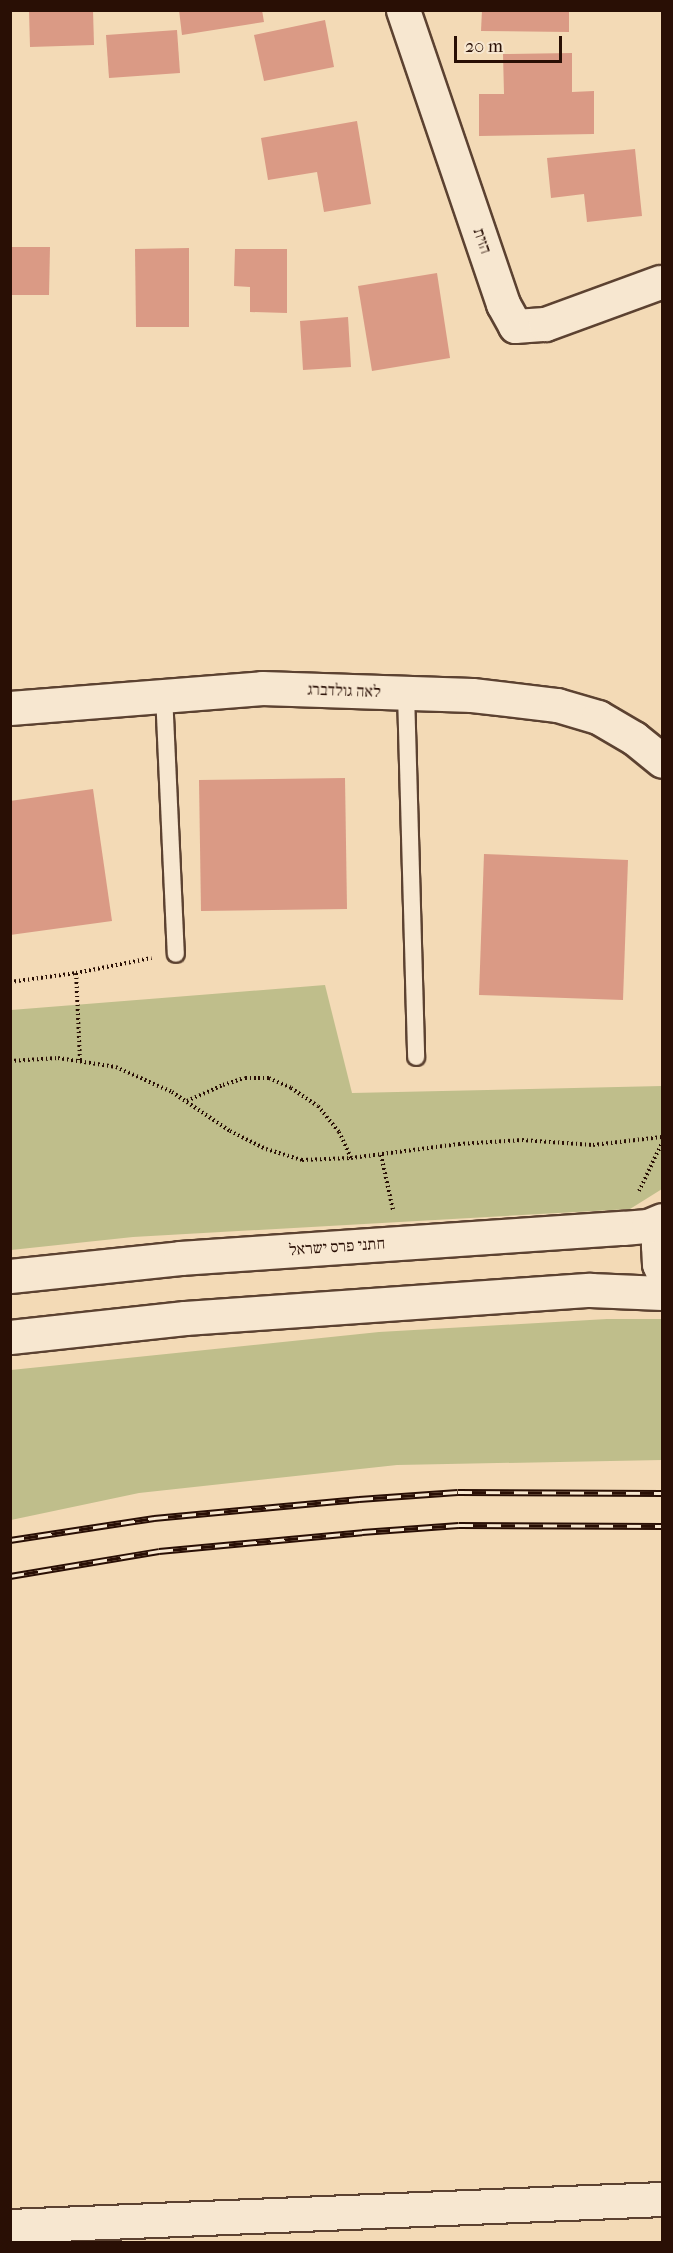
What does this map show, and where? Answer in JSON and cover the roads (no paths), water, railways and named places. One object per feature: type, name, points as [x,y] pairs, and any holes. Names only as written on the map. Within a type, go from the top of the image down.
[{"type":"street","name":"הזית","points":[[404,10],[503,304],[515,326],[545,324],[660,282]]},
{"type":"street","name":"לאה גולדברג","points":[[10,708],[262,688],[472,695],[557,705],[598,717],[634,738],[663,762]]},
{"type":"street","name":"חתני פרס ישראל","points":[[10,1276],[180,1258],[648,1226],[663,1220]]},
{"type":"street","points":[[663,1231],[658,1245],[659,1263],[663,1271]]},
{"type":"street","points":[[10,1337],[185,1318],[590,1290],[663,1293]]},
{"type":"street","points":[[10,2226],[663,2199]]},
{"type":"lane","points":[[406,693],[416,1057]]},
{"type":"lane","points":[[164,694],[176,954]]},
{"type":"railway","points":[[10,1540],[154,1518],[359,1499],[458,1492],[662,1493]]},
{"type":"railway","points":[[10,1576],[159,1551],[362,1532],[459,1525],[662,1526]]}]
